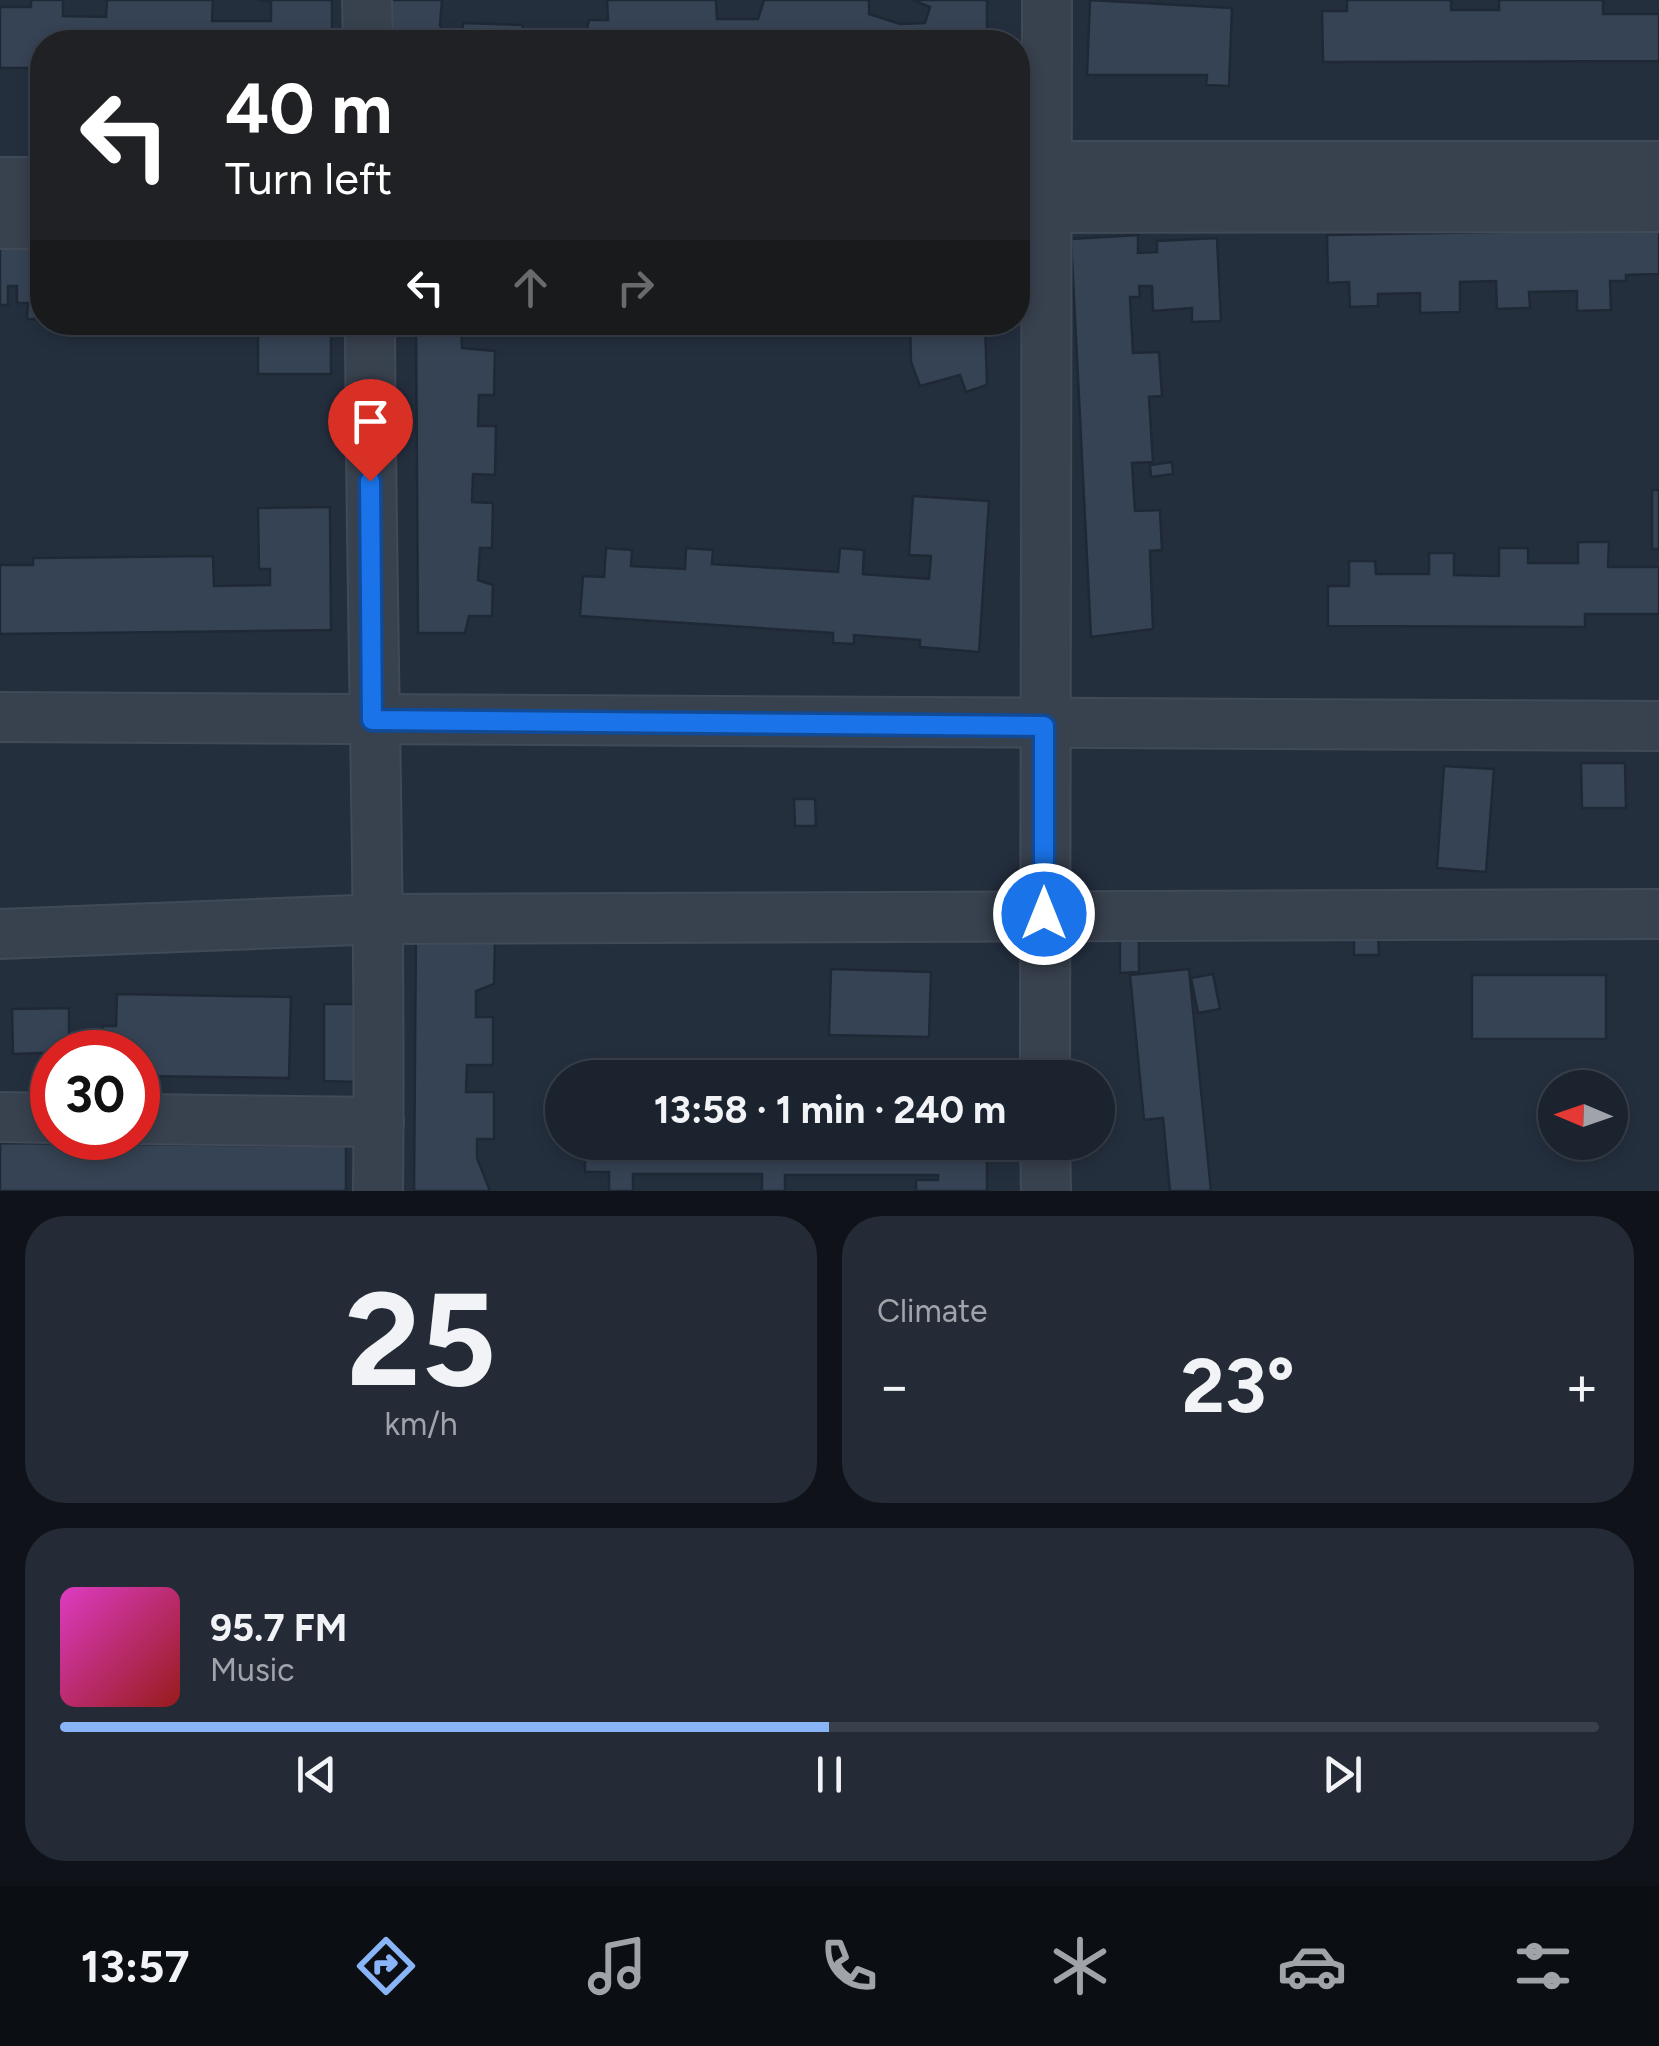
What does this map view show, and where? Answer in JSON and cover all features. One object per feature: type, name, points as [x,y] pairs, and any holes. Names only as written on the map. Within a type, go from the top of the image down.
[{"type":"street","points":[[367,0],[368,30]]},
{"type":"street","points":[[1045,1060],[1044,726],[1032,187],[1048,0]]},
{"type":"street","points":[[1032,187],[1659,166]]},
{"type":"street","points":[[0,182],[30,182]]},
{"type":"street","points":[[1032,187],[1659,207]]},
{"type":"street","points":[[0,224],[30,224]]},
{"type":"street","points":[[370,335],[372,720],[381,919],[378,1191]]},
{"type":"street","points":[[0,717],[1044,726],[1659,726]]},
{"type":"street","points":[[0,934],[381,919],[1659,914]]},
{"type":"street","points":[[0,1117],[30,1118]]},
{"type":"street","points":[[160,1119],[378,1122]]},
{"type":"street","points":[[1045,1160],[1046,1191]]},
{"type":"building","points":[[31,0],[63,0],[63,16],[106,17],[107,0],[213,0],[212,21],[271,21],[271,2],[257,0],[332,0],[332,30],[30,30],[30,68],[0,68],[0,7],[31,7]]},
{"type":"building","points":[[385,0],[442,0],[442,30],[384,30]]},
{"type":"building","points":[[607,0],[716,0],[717,19],[758,19],[764,0],[869,0],[869,14],[900,24],[925,23],[930,7],[913,0],[987,0],[987,30],[587,30],[589,20],[608,20]]},
{"type":"building","points":[[1090,0],[1232,8],[1229,86],[1206,85],[1207,75],[1087,75]]},
{"type":"building","points":[[1347,0],[1451,0],[1451,10],[1499,10],[1499,0],[1603,0],[1603,14],[1659,14],[1659,61],[1323,62],[1322,11],[1347,11]]},
{"type":"building","points":[[463,23],[522,25],[524,30],[463,30]]},
{"type":"building","points":[[1659,229],[1659,274],[1626,275],[1626,281],[1610,281],[1611,310],[1577,311],[1577,291],[1529,292],[1530,308],[1497,309],[1496,281],[1460,282],[1460,312],[1420,313],[1420,293],[1378,294],[1378,306],[1350,307],[1349,282],[1328,283],[1327,235]]},
{"type":"building","points":[[1138,235],[1138,253],[1157,252],[1157,241],[1217,238],[1221,321],[1192,322],[1192,308],[1153,311],[1152,286],[1139,286],[1140,297],[1130,297],[1133,353],[1159,352],[1162,396],[1149,397],[1153,462],[1132,463],[1135,511],[1160,510],[1162,550],[1150,551],[1153,629],[1091,637],[1071,239]]},
{"type":"building","points":[[0,240],[30,240],[30,319],[28,303],[17,303],[17,286],[8,286],[8,305],[0,305]]},
{"type":"building","points":[[258,335],[331,335],[331,374],[258,374]]},
{"type":"building","points":[[416,335],[462,335],[462,348],[495,351],[494,395],[479,395],[478,426],[496,426],[495,475],[473,474],[472,502],[493,503],[492,548],[480,548],[478,580],[493,585],[492,616],[469,616],[465,633],[418,633]]},
{"type":"building","points":[[910,335],[985,335],[987,385],[966,392],[960,375],[920,386],[911,362]]},
{"type":"building","points":[[1172,462],[1173,474],[1151,477],[1150,465]]},
{"type":"building","points":[[1652,490],[1659,490],[1659,549],[1652,549]]},
{"type":"building","points":[[913,496],[989,501],[979,652],[920,647],[920,640],[854,635],[854,644],[833,643],[833,633],[580,616],[583,576],[604,577],[606,548],[632,550],[631,566],[685,569],[686,548],[713,550],[712,564],[838,572],[840,548],[864,550],[863,574],[929,579],[931,556],[909,555]]},
{"type":"building","points":[[330,507],[331,630],[0,634],[0,565],[33,565],[33,558],[213,556],[214,586],[270,585],[270,569],[259,569],[258,508]]},
{"type":"building","points":[[1578,542],[1609,542],[1608,567],[1659,567],[1659,614],[1585,614],[1585,627],[1328,626],[1328,586],[1349,586],[1349,561],[1375,561],[1376,574],[1429,574],[1429,553],[1454,553],[1454,575],[1499,576],[1499,548],[1528,548],[1528,563],[1578,563]]},
{"type":"building","points":[[1581,763],[1625,763],[1626,808],[1582,808]]},
{"type":"building","points":[[1444,766],[1494,769],[1486,872],[1437,868]]},
{"type":"building","points":[[794,799],[815,799],[816,826],[795,826]]},
{"type":"building","points":[[416,924],[495,942],[494,984],[476,991],[476,1017],[493,1017],[493,1065],[467,1065],[466,1092],[494,1092],[494,1139],[477,1139],[477,1158],[490,1191],[414,1191]]},
{"type":"building","points":[[1354,933],[1378,933],[1379,955],[1354,955]]},
{"type":"building","points":[[1120,935],[1139,935],[1139,972],[1120,973]]},
{"type":"building","points":[[831,969],[931,972],[929,1037],[829,1035]]},
{"type":"building","points":[[1189,969],[1211,1191],[1170,1191],[1163,1118],[1144,1120],[1130,975]]},
{"type":"building","points":[[1213,974],[1220,1009],[1198,1013],[1191,978]]},
{"type":"building","points":[[1472,975],[1606,975],[1606,1039],[1472,1039]]},
{"type":"building","points":[[117,994],[291,997],[289,1078],[160,1076],[160,1030],[103,1030],[103,1026],[116,1026]]},
{"type":"building","points":[[324,1004],[358,1004],[358,1082],[324,1081]]},
{"type":"building","points":[[69,1008],[69,1030],[30,1030],[30,1053],[13,1054],[12,1009]]},
{"type":"building","points":[[0,1143],[30,1143],[30,1160],[160,1160],[160,1144],[346,1146],[346,1191],[0,1191]]},
{"type":"building","points":[[585,1160],[987,1160],[987,1191],[916,1191],[916,1180],[938,1180],[938,1175],[785,1175],[785,1191],[762,1191],[762,1174],[633,1174],[633,1191],[609,1191],[609,1172],[585,1172]]},
{"type":"route","points":[[370,481],[372,720],[1044,726],[1044,914]]}]
